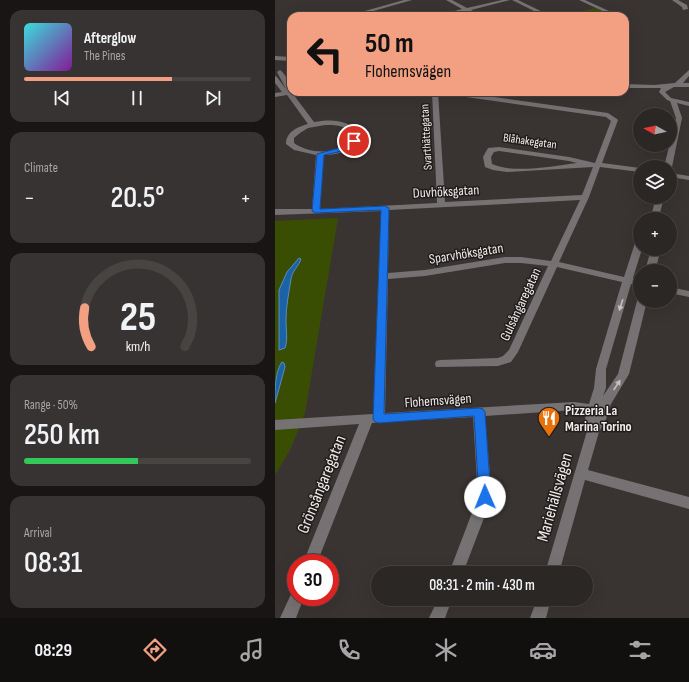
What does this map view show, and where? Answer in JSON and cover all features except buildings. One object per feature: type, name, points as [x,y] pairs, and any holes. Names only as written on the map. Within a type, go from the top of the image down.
[{"type":"street","points":[[365,12],[410,0]]},
{"type":"street","points":[[448,0],[471,12]]},
{"type":"street","points":[[454,12],[508,0]]},
{"type":"street","points":[[514,0],[540,12]]},
{"type":"street","points":[[581,0],[608,12]]},
{"type":"street","points":[[674,0],[689,3]]},
{"type":"street","points":[[674,0],[685,6],[687,8],[685,12],[689,15]]},
{"type":"street","points":[[275,58],[287,59]]},
{"type":"street","points":[[277,72],[287,71]]},
{"type":"street","points":[[277,72],[287,86]]},
{"type":"street","points":[[670,160],[679,118],[678,112],[663,91],[683,80],[689,72]]},
{"type":"street","points":[[275,78],[282,90],[287,92]]},
{"type":"street","points":[[636,88],[689,85]]},
{"type":"street","points":[[629,87],[689,104]]},
{"type":"street","points":[[275,95],[287,93]]},
{"type":"street","points":[[291,96],[312,125]]},
{"type":"street","name":"Svarthättegatan","points":[[435,96],[441,205]]},
{"type":"street","points":[[473,96],[614,117],[615,120],[593,165],[585,197],[554,264]]},
{"type":"street","points":[[679,118],[689,108]]},
{"type":"street","points":[[325,123],[343,125],[352,129],[356,135],[354,141],[347,147],[335,152],[321,154],[298,150],[290,144],[290,138],[295,132],[312,125],[325,123]]},
{"type":"street","name":"Blåhakegatan","points":[[499,148],[569,159],[593,165],[505,170],[491,168],[488,166],[487,157],[491,150],[499,148]]},
{"type":"street","points":[[316,211],[321,154]]},
{"type":"street","points":[[593,165],[633,169]]},
{"type":"street","points":[[593,165],[608,170],[633,174]]},
{"type":"street","points":[[677,176],[689,178]]},
{"type":"street","points":[[677,181],[689,183]]},
{"type":"street","name":"Duvhöksgatan","points":[[275,212],[385,208],[585,197]]},
{"type":"street","points":[[373,419],[383,276],[385,208]]},
{"type":"street","name":"Mariehällsvägen","points":[[553,566],[593,432],[598,410],[603,361],[636,256]]},
{"type":"street","name":"Sparvhöksgatan","points":[[383,276],[445,271],[505,260],[554,264],[633,282]]},
{"type":"street","name":"Gulsångaregatan","points":[[440,364],[498,362],[507,359],[513,352],[554,264]]},
{"type":"street","points":[[677,291],[689,294]]},
{"type":"street","name":"Mariehällsvägen","points":[[598,410],[623,374],[640,308]]},
{"type":"street","name":"Flohemsvägen","points":[[275,425],[574,406],[598,410]]},
{"type":"street","points":[[459,566],[485,497],[479,412]]},
{"type":"street","name":"Grönsångaregatan","points":[[314,554],[373,419]]},
{"type":"street","points":[[581,473],[689,503]]},
{"type":"street","points":[[288,618],[293,606]]},
{"type":"street","points":[[437,618],[442,606]]},
{"type":"street","points":[[538,618],[542,606]]},
{"type":"green space","points":[[595,8],[604,12],[580,12]]},
{"type":"green space","points":[[338,218],[305,413],[291,448],[275,475],[275,221]]},
{"type":"water","points":[[299,258],[301,259],[292,276],[288,299],[286,315],[286,345],[285,348],[279,350],[279,290],[287,272]]},
{"type":"water","points":[[282,362],[284,363],[285,367],[275,403],[275,387],[278,370]]},
{"type":"place","name":"Pizzeria La Marina Torino","points":[[549,438]]},
{"type":"route","points":[[354,141],[341,150],[321,154],[316,211],[385,208],[379,419],[479,412],[486,487],[485,497]]}]
